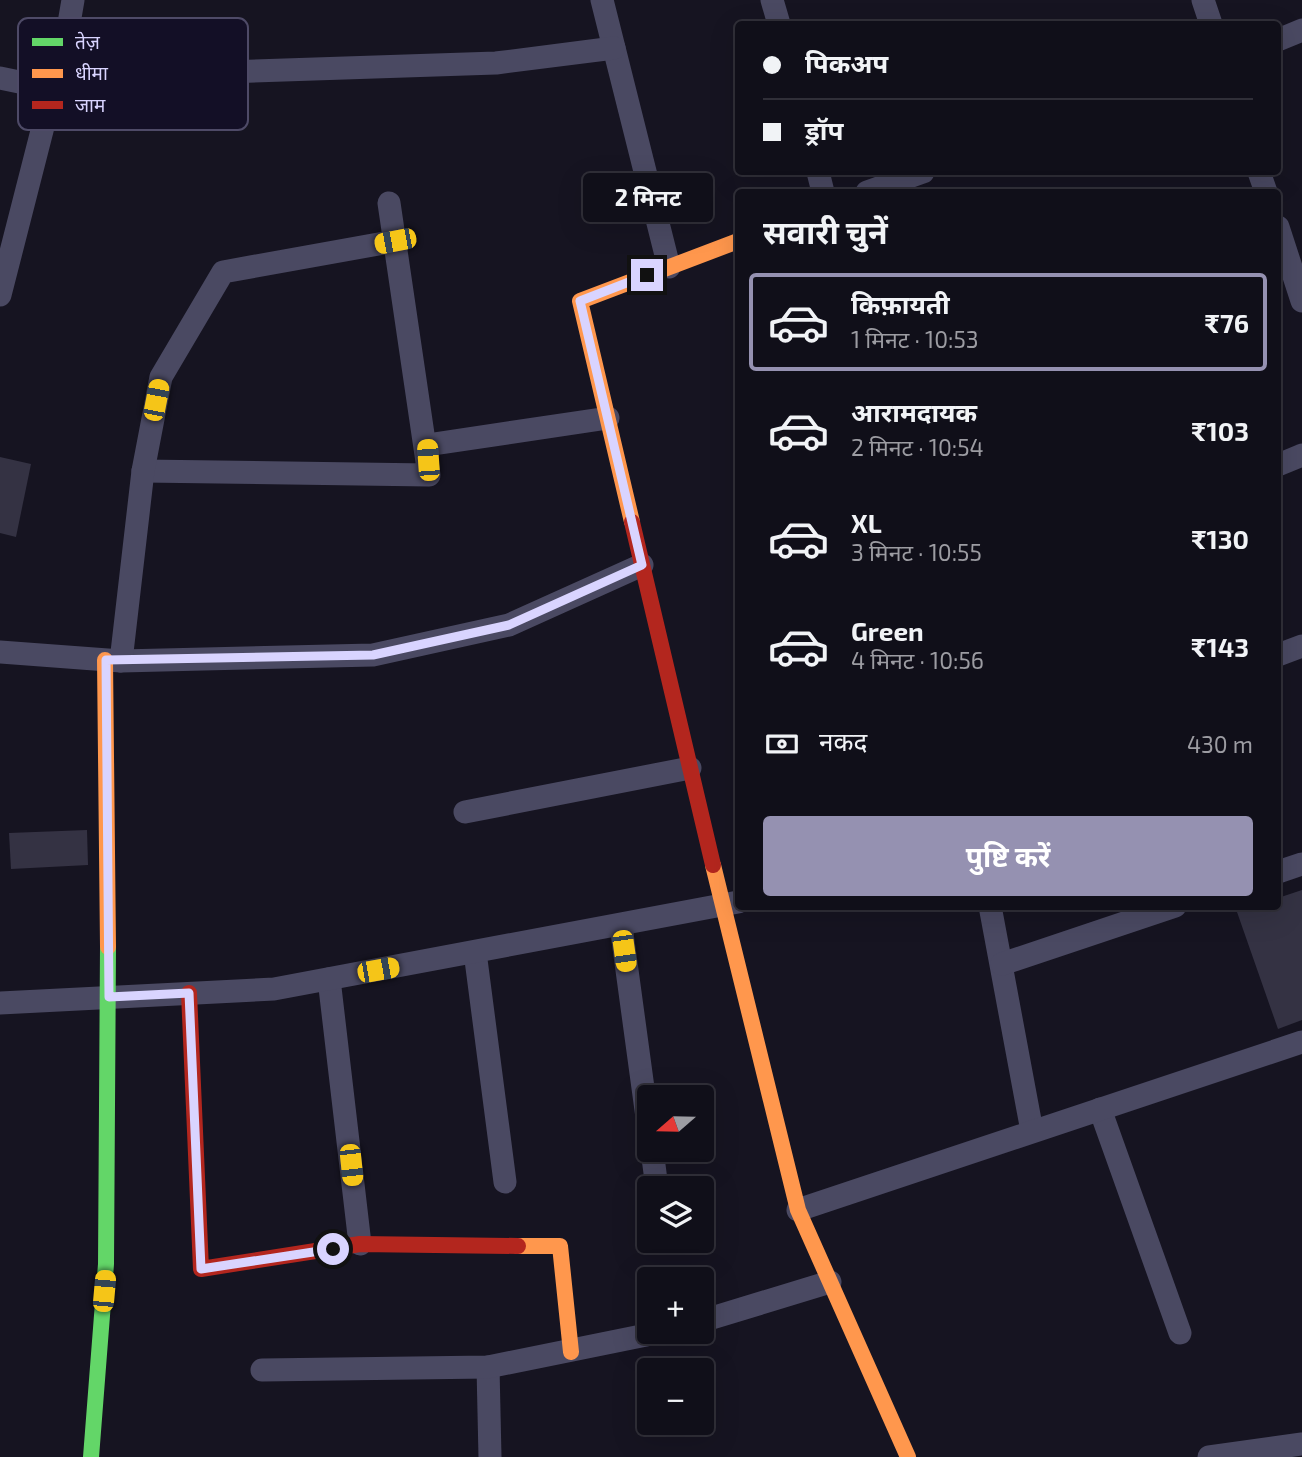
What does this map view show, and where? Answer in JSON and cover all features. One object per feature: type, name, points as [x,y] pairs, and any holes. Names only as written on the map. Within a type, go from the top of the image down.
[{"type":"street","points":[[68,18],[72,0]]},
{"type":"street","points":[[602,0],[669,267]]},
{"type":"street","points":[[772,0],[778,21]]},
{"type":"street","points":[[1203,0],[1210,21]]},
{"type":"street","points":[[1281,39],[1302,30]]},
{"type":"street","points":[[248,71],[496,63],[614,48]]},
{"type":"street","points":[[0,78],[18,82]]},
{"type":"street","points":[[0,295],[8,232],[40,130]]},
{"type":"street","points":[[875,189],[915,175]]},
{"type":"street","points":[[143,471],[429,475],[427,445],[389,203]]},
{"type":"street","points":[[1281,235],[1302,301]]},
{"type":"street","points":[[90,1457],[106,1264],[113,661],[161,377],[223,272],[395,241]]},
{"type":"street","points":[[735,241],[580,301],[690,768],[731,904],[798,1210],[908,1457]]},
{"type":"street","points":[[427,445],[608,418]]},
{"type":"street","points":[[1281,464],[1302,455]]},
{"type":"street","points":[[0,652],[113,661],[373,655],[509,625],[642,565]]},
{"type":"street","points":[[1281,654],[1302,646]]},
{"type":"street","points":[[465,812],[690,768]]},
{"type":"street","points":[[1281,871],[1302,864]]},
{"type":"street","points":[[0,1003],[274,989],[731,904]]},
{"type":"street","points":[[991,910],[1032,1132]]},
{"type":"street","points":[[1002,964],[1163,910]]},
{"type":"street","points":[[621,926],[643,1085]]},
{"type":"street","points":[[475,952],[505,1182]]},
{"type":"street","points":[[329,979],[359,1244]]},
{"type":"street","points":[[189,993],[201,1269],[359,1244],[561,1246],[571,1352]]},
{"type":"street","points":[[798,1210],[1302,1042]]},
{"type":"street","points":[[1100,1109],[1180,1333]]},
{"type":"street","points":[[714,1317],[830,1282]]},
{"type":"street","points":[[262,1370],[488,1367],[637,1337]]},
{"type":"street","points":[[488,1367],[490,1457]]},
{"type":"street","points":[[1209,1457],[1302,1444]]},
{"type":"building","points":[[0,457],[31,464],[16,537],[0,533]]},
{"type":"building","points":[[87,830],[88,865],[11,869],[9,833]]},
{"type":"building","points":[[1302,890],[1302,1020],[1278,1029],[1237,912],[1281,910],[1281,897]]},
{"type":"traffic: fast","points":[[91,1457],[106,1264],[108,947]]},
{"type":"traffic: slow","points":[[632,522],[580,301],[735,242]]},
{"type":"traffic: slow","points":[[105,660],[108,947]]},
{"type":"traffic: slow","points":[[713,865],[798,1210],[908,1457]]},
{"type":"traffic: slow","points":[[518,1246],[560,1246],[571,1352]]},
{"type":"traffic: jam","points":[[632,522],[713,865]]},
{"type":"traffic: jam","points":[[189,993],[201,1269],[360,1244],[518,1246]]},
{"type":"route","points":[[333,1249],[201,1269],[189,993],[109,997],[106,660],[373,655],[509,625],[642,565],[580,301],[647,275]]}]
